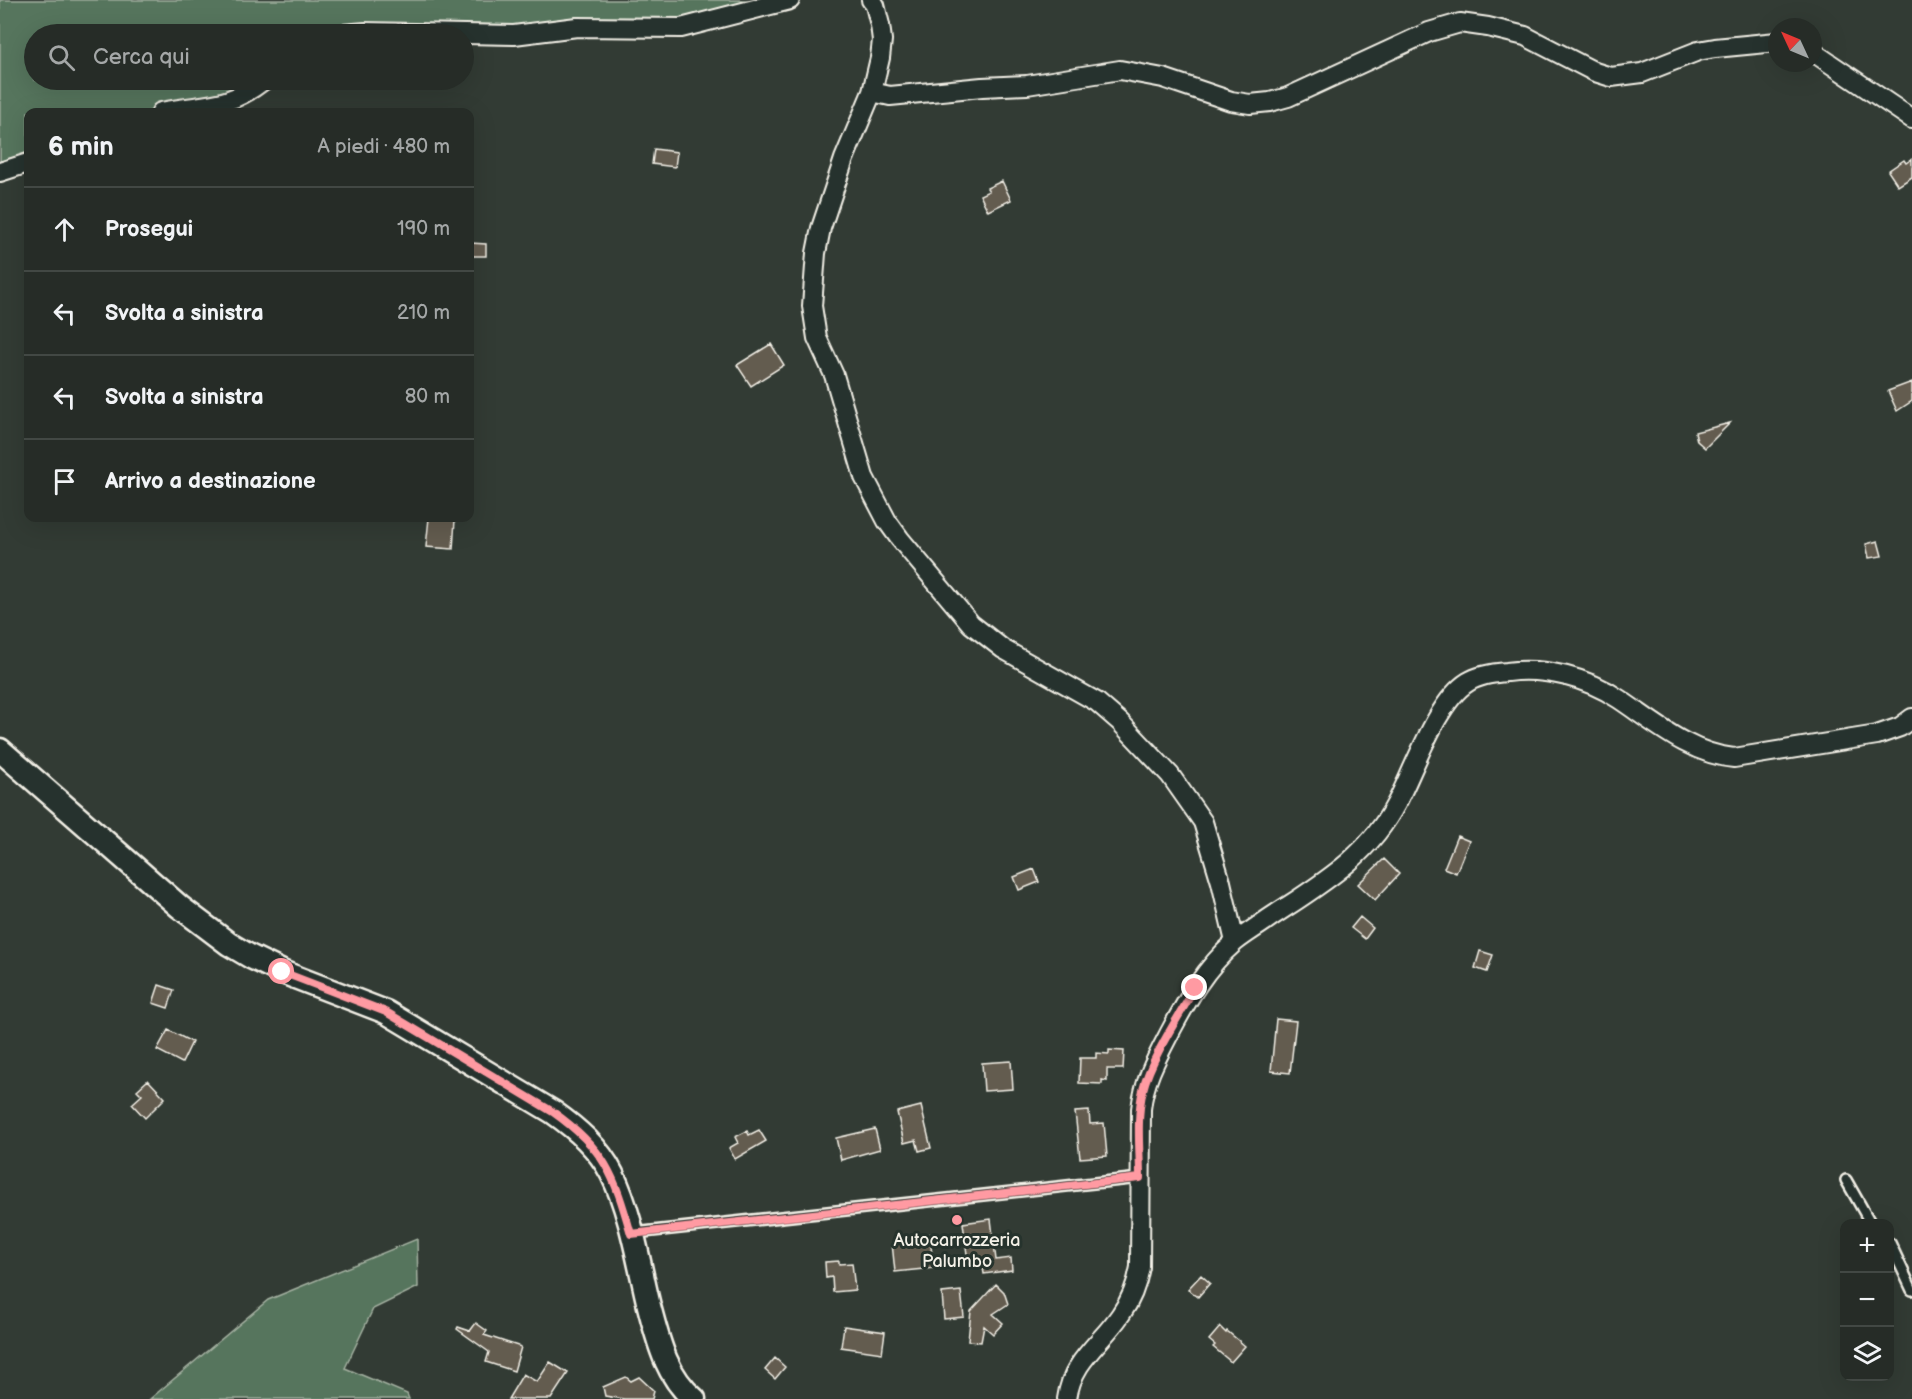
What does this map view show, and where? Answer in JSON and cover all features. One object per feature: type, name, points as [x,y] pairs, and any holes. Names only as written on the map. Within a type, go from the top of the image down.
[{"type":"street","points":[[474,34],[514,35],[577,27],[681,28],[790,0]]},
{"type":"street","points":[[871,0],[875,5],[882,40],[872,92],[844,159],[821,228],[816,253],[812,306],[817,338],[834,375],[864,477],[894,530],[971,624],[1003,649],[1097,702],[1120,722],[1170,775],[1203,822],[1221,882],[1235,942]]},
{"type":"street","points":[[872,92],[890,96],[1027,85],[1120,70],[1163,78],[1231,101],[1260,103],[1288,97],[1428,32],[1461,23],[1525,36],[1596,72],[1611,77],[1642,73],[1698,51],[1768,43]]},
{"type":"street","points":[[1822,58],[1912,119]]},
{"type":"street","points":[[192,108],[216,105],[250,90]]},
{"type":"street","points":[[0,172],[24,164]]},
{"type":"street","points":[[1067,1399],[1068,1388],[1079,1364],[1121,1315],[1137,1282],[1140,1267],[1140,1109],[1143,1091],[1148,1075],[1195,988],[1210,968],[1235,942],[1328,879],[1361,853],[1381,830],[1397,803],[1445,706],[1467,682],[1484,675],[1530,670],[1562,675],[1586,682],[1619,699],[1657,727],[1719,757],[1734,758],[1876,735],[1889,732],[1912,718]]},
{"type":"street","points":[[0,750],[180,907],[229,944],[282,972],[386,1012],[553,1112],[574,1127],[590,1142],[612,1173],[620,1192],[660,1347],[678,1381],[694,1399]]},
{"type":"lane","points":[[631,1234],[1140,1178]]},
{"type":"lane","points":[[1846,1180],[1868,1219]]},
{"type":"lane","points":[[1894,1252],[1912,1290]]},
{"type":"green space","points":[[0,0],[751,0],[689,17],[672,19],[572,22],[511,28],[474,27],[474,24],[24,24],[24,90],[232,90],[225,94],[164,108],[24,108],[24,155],[0,164]]},
{"type":"green space","points":[[417,1239],[418,1287],[373,1309],[345,1368],[407,1394],[409,1399],[150,1399],[268,1300]]},
{"type":"building","points":[[654,149],[677,152],[675,167],[652,164]]},
{"type":"building","points":[[1912,159],[1912,177],[1898,186],[1888,171],[1904,160],[1906,163]]},
{"type":"building","points":[[1002,181],[1011,200],[988,211],[980,195],[989,191],[987,188]]},
{"type":"building","points":[[474,243],[486,244],[486,256],[474,256]]},
{"type":"building","points":[[771,344],[784,365],[751,386],[737,365]]},
{"type":"building","points":[[1912,382],[1912,401],[1897,411],[1888,391]]},
{"type":"building","points":[[1730,423],[1705,448],[1697,441],[1695,432]]},
{"type":"building","points":[[429,522],[455,522],[453,549],[426,547]]},
{"type":"building","points":[[1878,541],[1882,556],[1869,558],[1866,544]]},
{"type":"building","points":[[1457,836],[1469,841],[1456,873],[1444,868]]},
{"type":"building","points":[[1384,859],[1399,874],[1375,900],[1358,884]]},
{"type":"building","points":[[1034,869],[1039,882],[1019,890],[1014,877]]},
{"type":"building","points":[[1360,917],[1373,928],[1365,939],[1351,928]]},
{"type":"building","points":[[1480,951],[1493,955],[1487,972],[1475,968]]},
{"type":"building","points":[[159,985],[174,990],[168,1008],[153,1003]]},
{"type":"building","points":[[1276,1019],[1296,1021],[1290,1073],[1271,1071]]},
{"type":"building","points":[[168,1030],[192,1042],[182,1063],[157,1050]]},
{"type":"building","points":[[1109,1050],[1124,1051],[1123,1069],[1107,1069],[1107,1081],[1102,1080],[1102,1084],[1079,1083],[1080,1058],[1096,1058],[1096,1053],[1109,1054]]},
{"type":"building","points":[[1011,1061],[1013,1089],[984,1091],[982,1063]]},
{"type":"building","points":[[148,1080],[165,1098],[145,1118],[132,1104],[142,1095],[137,1090]]},
{"type":"building","points":[[921,1106],[931,1148],[919,1151],[916,1140],[904,1143],[897,1112]]},
{"type":"building","points":[[1089,1111],[1090,1124],[1104,1123],[1107,1156],[1080,1158],[1075,1112]]},
{"type":"building","points":[[875,1129],[880,1149],[841,1160],[836,1138]]},
{"type":"building","points":[[759,1130],[766,1141],[735,1159],[729,1148],[738,1143],[735,1137],[747,1131],[749,1135]]},
{"type":"building","points":[[991,1219],[996,1260],[1011,1258],[1012,1270],[984,1274],[982,1260],[968,1262],[963,1223]]},
{"type":"building","points":[[930,1234],[933,1268],[895,1272],[892,1243],[901,1242],[900,1237]]},
{"type":"building","points":[[839,1261],[839,1264],[852,1263],[855,1290],[833,1292],[832,1277],[826,1278],[825,1262]]},
{"type":"building","points":[[1201,1275],[1210,1283],[1198,1297],[1188,1289]]},
{"type":"building","points":[[996,1284],[1004,1292],[1008,1304],[993,1314],[1003,1323],[993,1334],[984,1326],[981,1342],[968,1341],[971,1311]]},
{"type":"building","points":[[961,1291],[964,1317],[944,1319],[942,1293]]},
{"type":"building","points":[[476,1323],[487,1331],[484,1335],[521,1347],[514,1371],[486,1362],[489,1352],[457,1329],[458,1327],[470,1331]]},
{"type":"building","points":[[844,1326],[885,1332],[882,1353],[841,1347]]},
{"type":"building","points":[[1220,1327],[1245,1346],[1231,1362],[1213,1347],[1215,1345],[1209,1340]]},
{"type":"building","points":[[775,1358],[785,1367],[775,1379],[765,1370]]},
{"type":"building","points":[[550,1362],[568,1373],[551,1399],[508,1399],[523,1374],[537,1382]]},
{"type":"building","points":[[626,1377],[631,1381],[639,1377],[654,1391],[652,1399],[605,1396],[603,1387]]},
{"type":"place","name":"Autocarrozzeria Palumbo","points":[[957,1220]]},
{"type":"route","points":[[282,972],[386,1012],[553,1112],[574,1127],[590,1142],[612,1173],[620,1192],[631,1234],[1140,1178],[1140,1109],[1143,1091],[1148,1075],[1195,988]]}]
